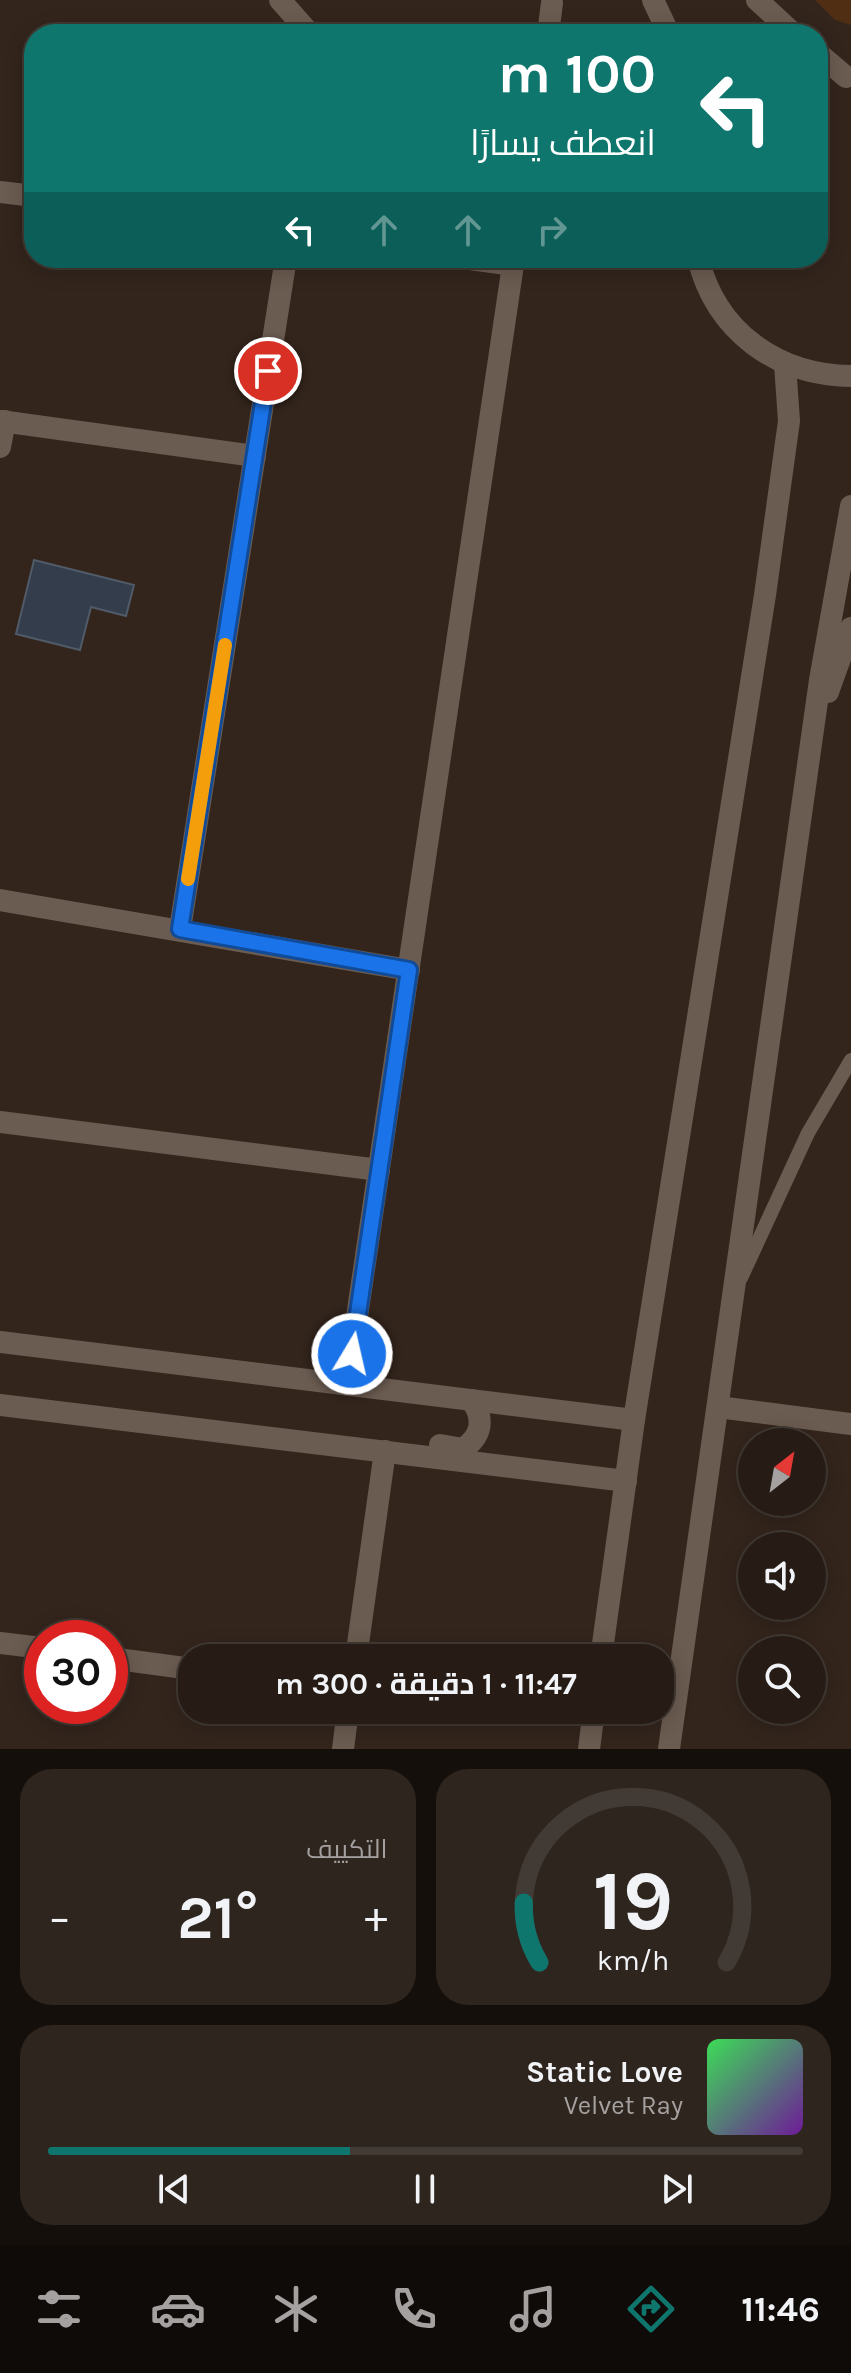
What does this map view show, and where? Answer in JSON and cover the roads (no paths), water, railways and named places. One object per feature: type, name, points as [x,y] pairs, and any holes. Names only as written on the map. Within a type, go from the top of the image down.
[{"type":"street","points":[[280,0],[301,24]]},
{"type":"street","points":[[653,0],[664,24]]},
{"type":"street","points":[[757,0],[783,24]]},
{"type":"street","points":[[549,24],[552,3]]},
{"type":"street","points":[[828,61],[848,77]]},
{"type":"street","points":[[828,79],[848,77]]},
{"type":"street","points":[[0,192],[24,195]]},
{"type":"street","points":[[180,929],[284,268]]},
{"type":"street","points":[[347,1384],[513,268]]},
{"type":"street","points":[[701,268],[705,285],[732,327],[771,358],[818,375],[851,376]]},
{"type":"street","points":[[603,1644],[634,1420],[765,595],[789,421],[785,364]]},
{"type":"street","points":[[0,447],[2,421],[255,456]]},
{"type":"street","points":[[669,1749],[814,722],[851,506]]},
{"type":"street","points":[[814,722],[851,628]]},
{"type":"street","points":[[0,900],[409,970]]},
{"type":"street","points":[[0,1122],[379,1170]]},
{"type":"street","points":[[0,1342],[634,1420]]},
{"type":"street","points":[[385,1451],[408,1441],[463,1449],[471,1443],[480,1427],[480,1417],[471,1400]]},
{"type":"street","points":[[0,1405],[626,1481]]},
{"type":"street","points":[[718,1407],[851,1424]]},
{"type":"street","points":[[358,1644],[385,1451]]},
{"type":"street","points":[[0,1643],[24,1646]]},
{"type":"street","points":[[128,1660],[178,1667]]},
{"type":"street","points":[[343,1749],[346,1724]]},
{"type":"street","points":[[589,1749],[592,1724]]},
{"type":"lane","points":[[735,1289],[808,1133],[851,1060]]}]
